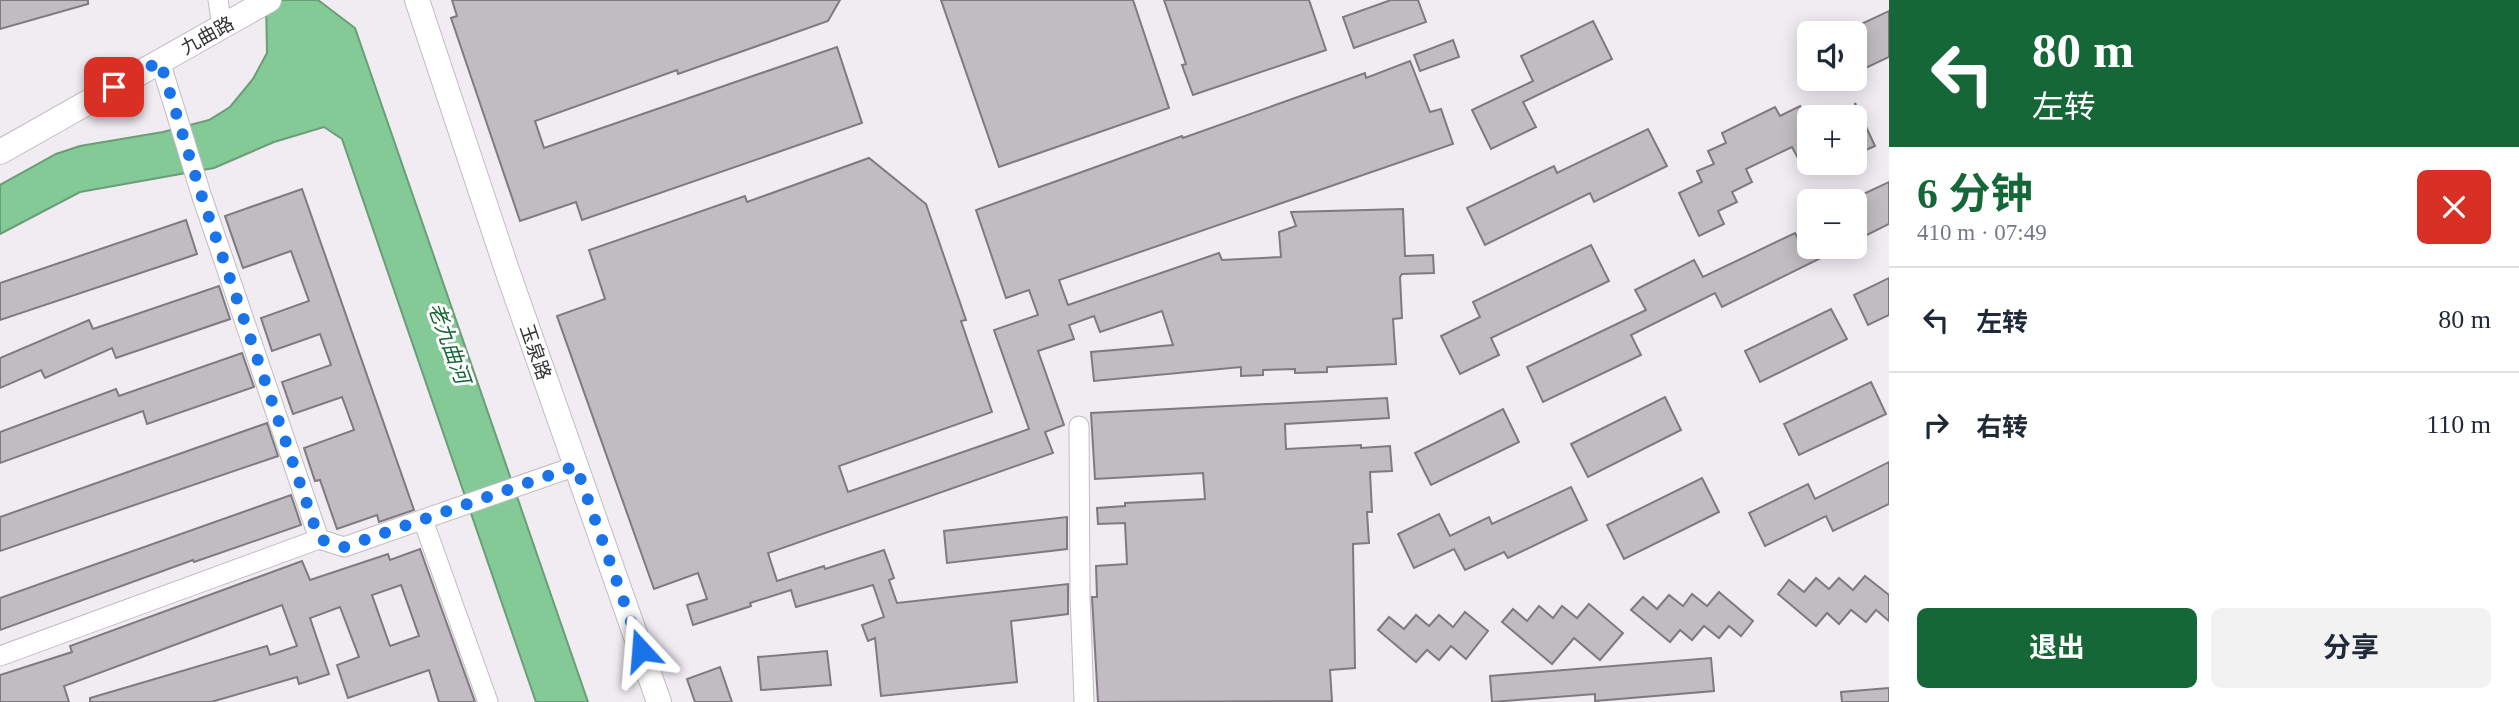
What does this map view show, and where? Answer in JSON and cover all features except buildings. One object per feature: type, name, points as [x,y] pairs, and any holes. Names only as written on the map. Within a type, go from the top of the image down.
[{"type":"street","points":[[218,0],[222,26]]},
{"type":"street","name":"玉泉路","points":[[417,0],[507,270],[659,702]]},
{"type":"street","name":"九曲路","points":[[0,152],[264,3]]},
{"type":"street","points":[[160,61],[201,194],[319,539]]},
{"type":"street","points":[[1079,426],[1084,702]]},
{"type":"street","points":[[0,656],[319,539],[344,547],[576,466]]},
{"type":"street","points":[[423,520],[488,702]]},
{"type":"water","name":"老九曲河","points":[[266,0],[318,0],[355,28],[588,702],[536,702],[342,139],[324,127],[274,142],[214,168],[80,192],[0,234],[0,185],[56,154],[80,146],[163,132],[209,120],[230,107],[253,79],[267,53]]},
{"type":"route","points":[[114,87],[160,61],[201,194],[319,539],[344,547],[576,466],[641,650]]}]
